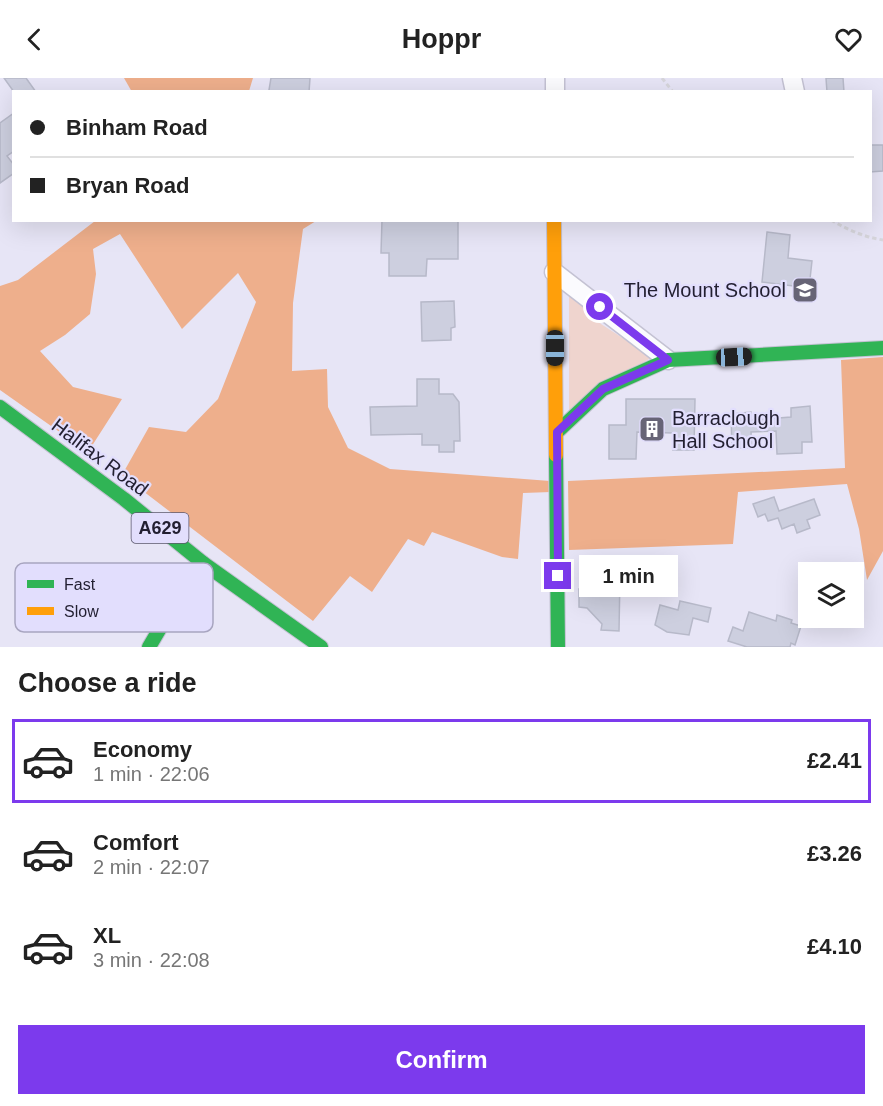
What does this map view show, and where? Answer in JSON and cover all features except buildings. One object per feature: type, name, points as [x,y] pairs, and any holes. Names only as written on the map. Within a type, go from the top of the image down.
[{"type":"main road","points":[[554,222],[559,647]]},
{"type":"main road","points":[[557,432],[603,389],[668,360],[883,348]]},
{"type":"main road","name":"Halifax Road","points":[[0,407],[124,499],[203,563]]},
{"type":"main road","name":"Halifax Road","points":[[213,570],[321,647]]},
{"type":"main road","points":[[150,647],[158,632]]},
{"type":"street","points":[[554,272],[668,360]]},
{"type":"path","points":[[662,78],[671,90]]},
{"type":"path","points":[[834,222],[847,230],[883,240]]},
{"type":"shaded area","points":[[124,78],[253,78],[249,90],[131,90]]},
{"type":"shaded area","points":[[94,222],[314,222],[303,229],[293,303],[292,371],[327,369],[328,407],[348,448],[390,469],[550,481],[551,492],[523,493],[518,559],[502,557],[432,532],[424,546],[408,539],[372,592],[350,576],[313,621],[122,475],[149,427],[186,432],[218,399],[256,302],[238,273],[182,329],[120,234],[93,249],[96,274],[90,314],[65,335],[40,351],[73,387],[122,399],[88,452],[0,390],[0,286],[18,280]]},
{"type":"shaded area","points":[[569,291],[601,324],[652,357],[569,410]]},
{"type":"shaded area","points":[[883,357],[883,551],[867,580],[859,529],[847,484],[738,492],[733,544],[569,550],[568,481],[845,468],[841,360]]},
{"type":"traffic: fast","points":[[557,432],[603,389],[668,360],[883,348]]},
{"type":"traffic: fast","points":[[0,407],[124,499],[203,563]]},
{"type":"traffic: fast","points":[[556,455],[558,647]]},
{"type":"traffic: fast","points":[[213,570],[321,647]]},
{"type":"traffic: fast","points":[[149,647],[158,632]]},
{"type":"traffic: slow","points":[[554,222],[556,455]]},
{"type":"place","name":"The Mount School","points":[[805,290]]},
{"type":"place","name":"Barraclough Hall School","points":[[652,429]]},
{"type":"route","points":[[558,576],[557,432],[603,389],[668,360],[600,307]]}]
